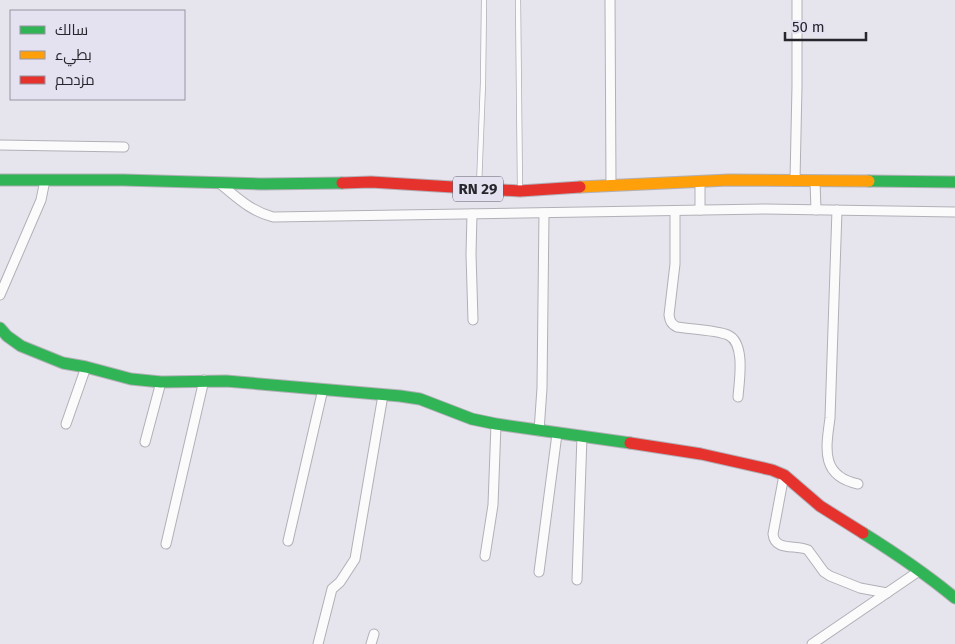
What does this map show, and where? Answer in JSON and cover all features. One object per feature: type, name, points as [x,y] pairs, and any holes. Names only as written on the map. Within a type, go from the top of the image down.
[{"type":"street","points":[[610,0],[611,185]]},
{"type":"street","points":[[796,180],[797,0]]},
{"type":"street","points":[[0,145],[124,147]]},
{"type":"street","name":"RN 29","points":[[0,180],[261,184],[371,182],[520,191],[729,180],[955,182]]},
{"type":"street","points":[[0,295],[41,200],[45,180]]},
{"type":"street","points":[[815,181],[816,210]]},
{"type":"street","points":[[700,182],[700,210]]},
{"type":"street","points":[[219,183],[260,213],[273,217],[700,210],[955,212]]},
{"type":"street","points":[[837,210],[830,418],[826,446],[827,457],[831,467],[838,476],[848,482],[858,484]]},
{"type":"street","points":[[675,211],[676,264],[669,315],[670,321],[677,327],[718,332],[729,335],[735,340],[741,369],[738,397]]},
{"type":"street","points":[[539,431],[542,388],[544,213]]},
{"type":"street","points":[[472,214],[473,320]]},
{"type":"street","points":[[0,328],[7,336],[21,346],[63,363],[131,380],[161,382],[204,380],[253,383],[420,399],[472,419],[496,424],[709,455],[751,464],[784,475],[820,506],[887,548],[955,598]]},
{"type":"street","points":[[66,424],[86,368]]},
{"type":"street","points":[[166,544],[204,380]]},
{"type":"street","points":[[145,442],[161,382]]},
{"type":"street","points":[[288,541],[323,389]]},
{"type":"street","points":[[318,644],[332,589],[340,582],[355,559],[383,395]]},
{"type":"street","points":[[485,556],[493,505],[496,424]]},
{"type":"street","points":[[539,572],[557,434]]},
{"type":"street","points":[[577,580],[582,436]]},
{"type":"street","points":[[784,475],[773,534],[776,542],[786,547],[805,548],[824,572],[830,576],[860,588],[887,592]]},
{"type":"street","points":[[812,644],[919,571]]},
{"type":"street","points":[[371,644],[374,634]]},
{"type":"lane","points":[[479,189],[484,0]]},
{"type":"lane","points":[[518,0],[520,191]]},
{"type":"traffic: fast","points":[[0,180],[123,180],[261,184],[342,183]]},
{"type":"traffic: fast","points":[[869,181],[955,182]]},
{"type":"traffic: fast","points":[[0,328],[7,336],[21,346],[63,363],[131,379],[161,382],[226,381],[400,396],[420,399],[472,419],[496,424],[630,443]]},
{"type":"traffic: fast","points":[[863,533],[910,564],[955,598]]},
{"type":"traffic: slow","points":[[580,187],[729,180],[869,181]]},
{"type":"traffic: jam","points":[[342,183],[371,182],[520,191],[580,187]]},
{"type":"traffic: jam","points":[[630,443],[701,454],[772,470],[784,475],[820,506],[863,533]]}]
